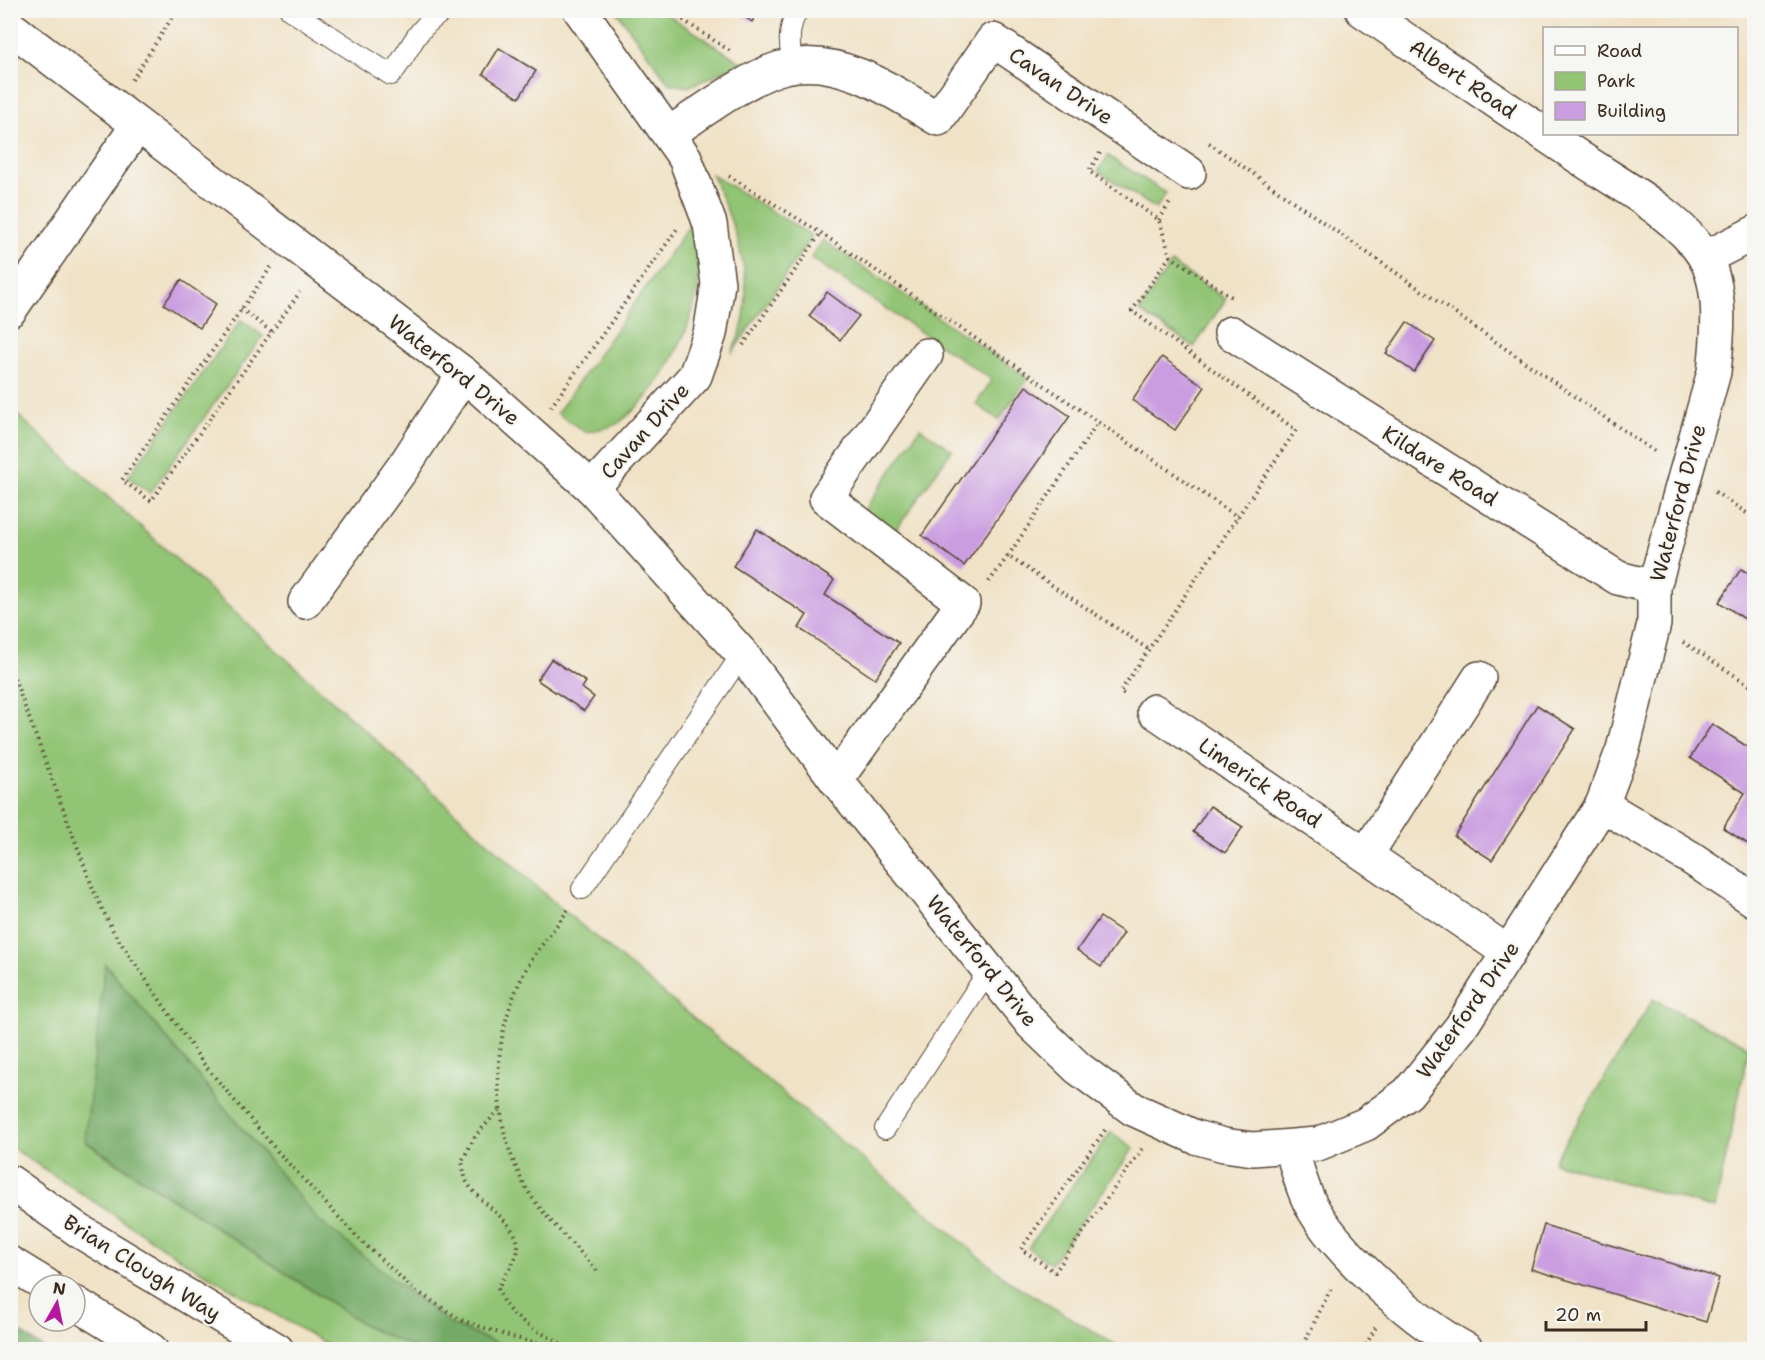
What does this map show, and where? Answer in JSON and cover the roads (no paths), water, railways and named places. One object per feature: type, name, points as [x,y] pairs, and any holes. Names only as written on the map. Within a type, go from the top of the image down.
[{"type":"main road","name":"Cavan Drive","points":[[580,10],[677,146],[701,195],[714,245],[718,284],[713,317],[695,376],[592,488]]},
{"type":"main road","name":"Albert Road","points":[[1362,10],[1543,133]]},
{"type":"main road","name":"Waterford Drive","points":[[10,27],[464,374],[592,488],[742,654],[836,780],[1053,1046],[1078,1068],[1125,1102],[1161,1122],[1196,1137],[1254,1149],[1291,1148],[1318,1144],[1346,1134],[1366,1124],[1408,1093],[1461,1027],[1602,805],[1623,749],[1654,624],[1654,586],[1714,372],[1717,299],[1705,258]]},
{"type":"main road","name":"Cavan Drive","points":[[677,146],[744,85],[780,71],[815,64],[881,84],[938,119],[993,40],[1189,172]]},
{"type":"main road","points":[[10,310],[125,117]]},
{"type":"main road","name":"Albert Road","points":[[1545,135],[1670,220],[1692,239],[1705,258]]},
{"type":"main road","points":[[1705,258],[1755,233]]},
{"type":"main road","name":"Kildare Road","points":[[1231,333],[1618,578],[1654,586]]},
{"type":"main road","points":[[836,780],[963,603],[826,498],[926,355]]},
{"type":"main road","points":[[305,602],[404,466],[464,374]]},
{"type":"main road","points":[[1366,855],[1479,678]]},
{"type":"main road","name":"Limerick Road","points":[[1155,711],[1509,953]]},
{"type":"main road","points":[[1602,805],[1691,858],[1755,900]]},
{"type":"main road","points":[[1291,1148],[1307,1197],[1316,1214],[1349,1253],[1393,1298],[1467,1350]]},
{"type":"main road","name":"Brian Clough Way","points":[[10,1182],[81,1232],[277,1350]]},
{"type":"main road","points":[[10,1263],[27,1273]]},
{"type":"main road","points":[[10,1276],[27,1289]]},
{"type":"main road","points":[[87,1310],[151,1350]]},
{"type":"main road","points":[[84,1333],[106,1350]]},
{"type":"lane","points":[[290,10],[391,75],[413,37],[431,19],[445,10]]},
{"type":"lane","points":[[780,71],[790,35],[791,21],[798,10]]},
{"type":"lane","points":[[582,890],[742,654]]},
{"type":"lane","points":[[885,1129],[989,970]]}]
